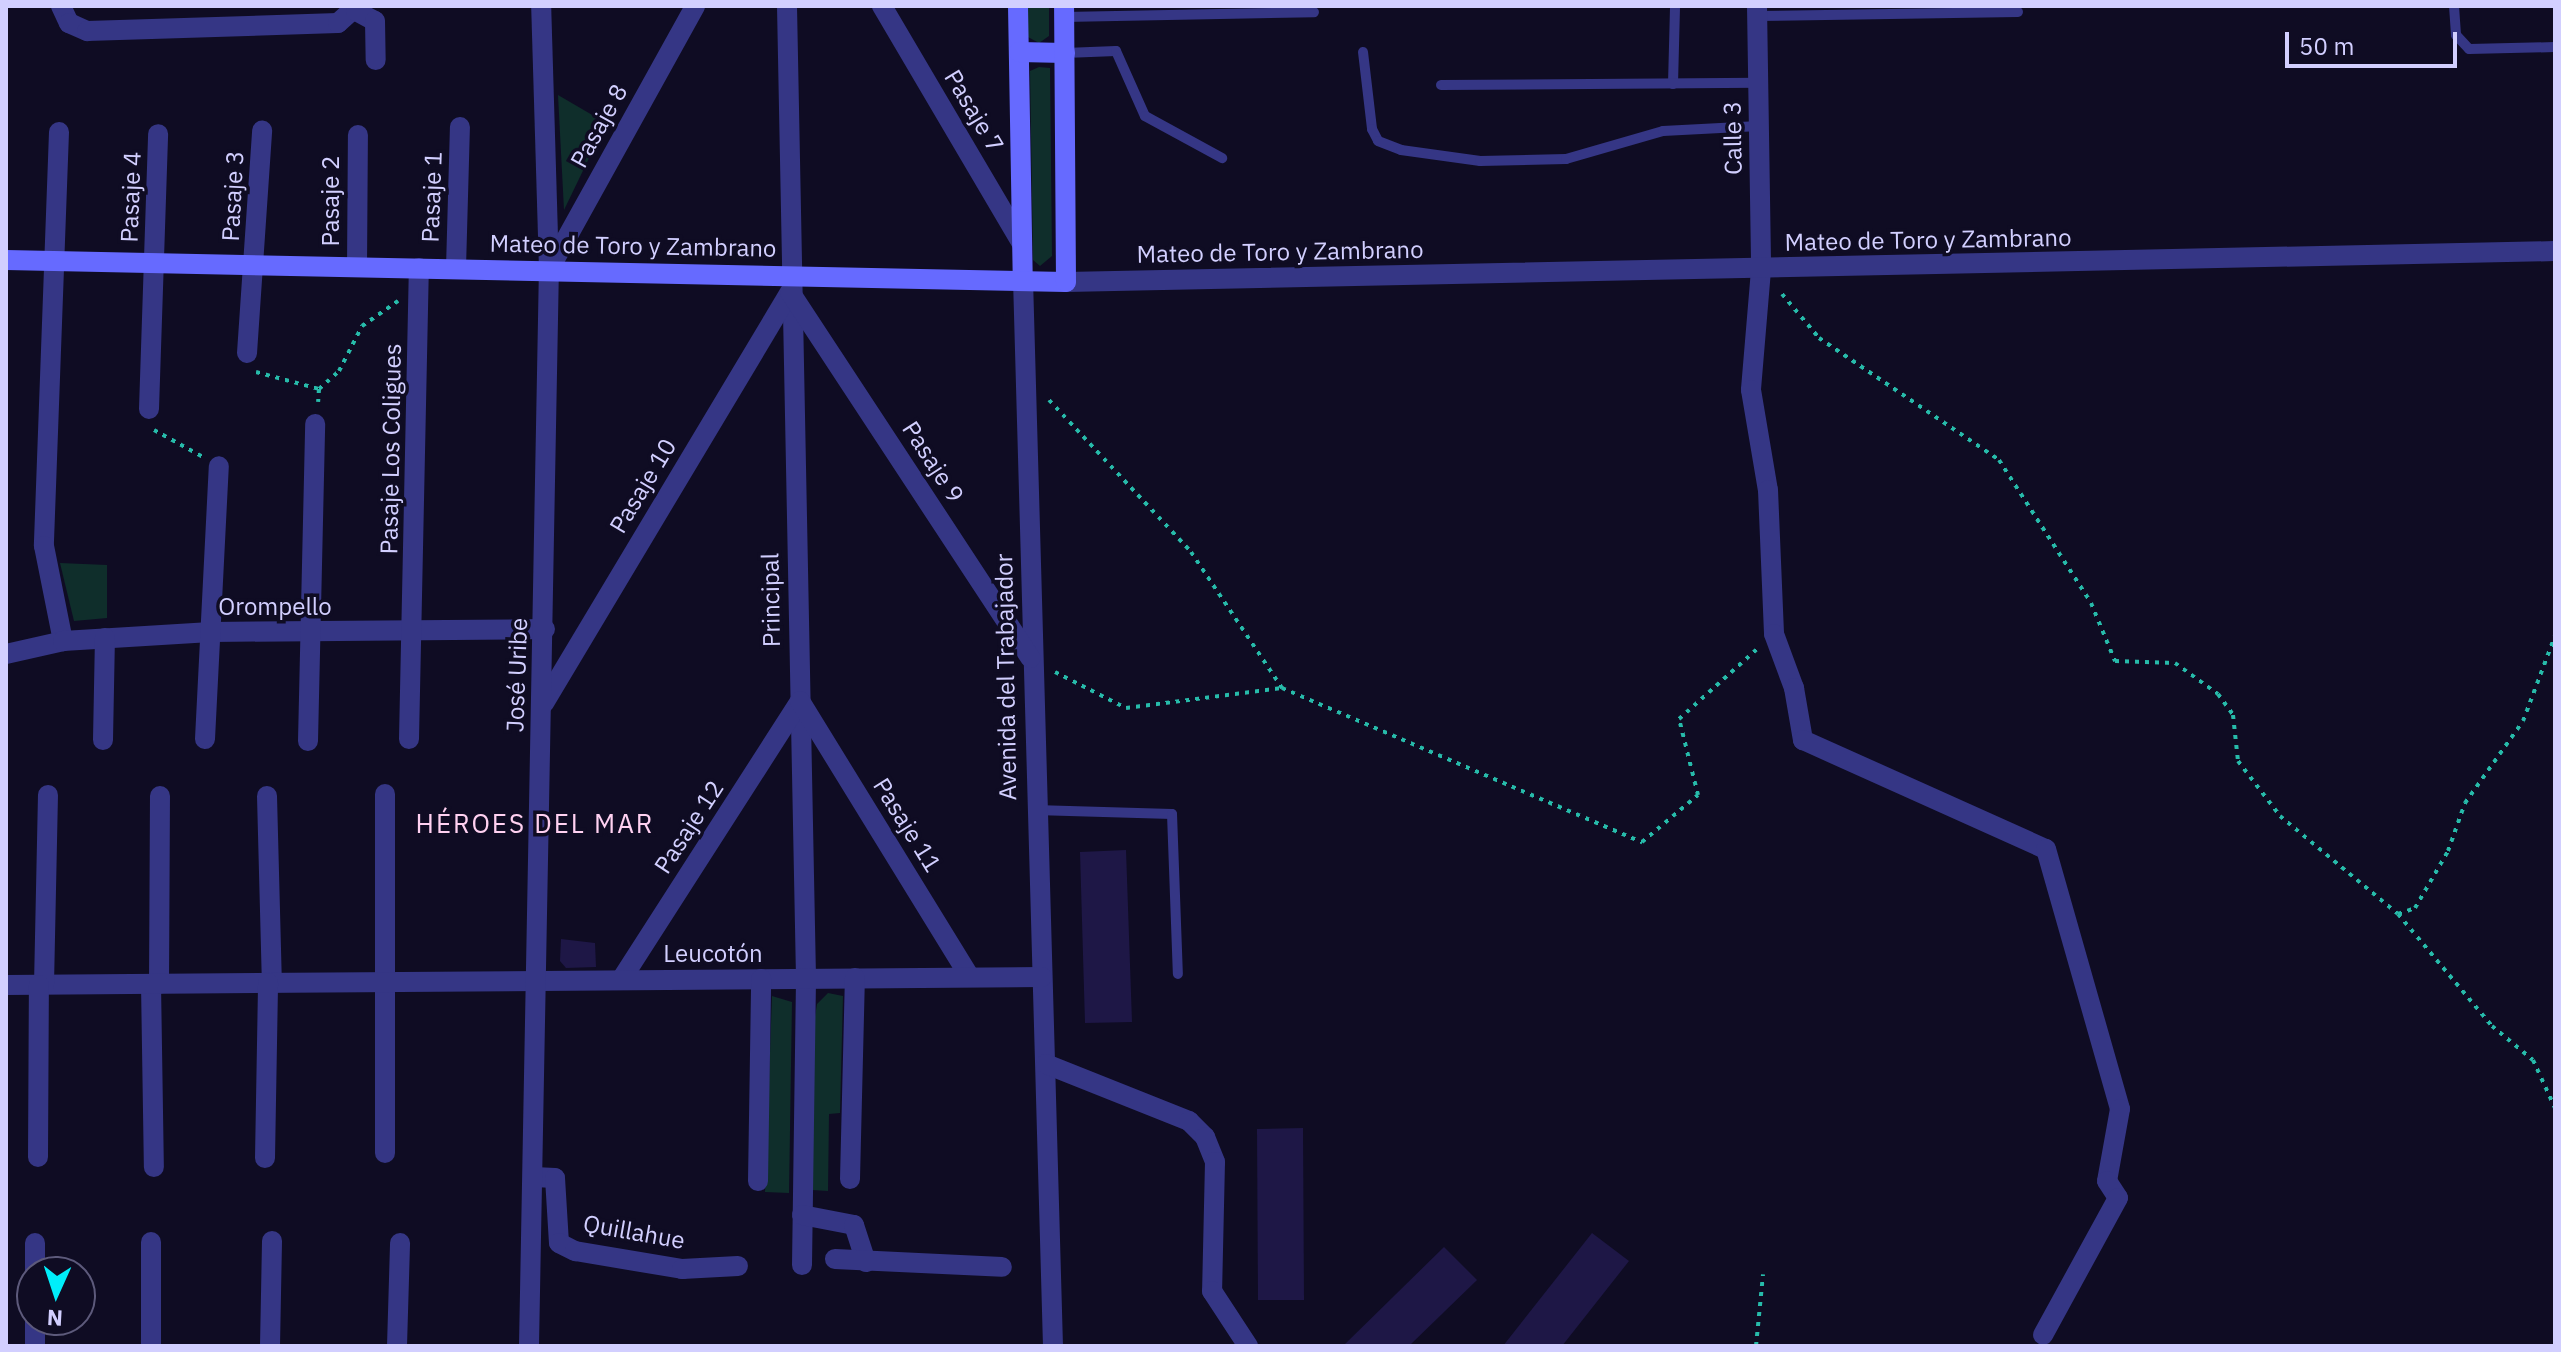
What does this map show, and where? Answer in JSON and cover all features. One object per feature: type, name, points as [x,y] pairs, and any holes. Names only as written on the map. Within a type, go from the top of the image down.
[{"type":"street","points":[[61,6],[69,23],[87,31],[338,23],[356,9],[375,21],[376,60]]},
{"type":"street","name":"José Uribe","points":[[529,1346],[545,629],[549,270],[541,6]]},
{"type":"street","name":"Pasaje 8","points":[[549,270],[695,6]]},
{"type":"street","name":"Principal","points":[[787,6],[790,283],[806,979],[802,1265]]},
{"type":"street","name":"Pasaje 7","points":[[882,6],[1021,242]]},
{"type":"street","name":"Avenida del Trabajador","points":[[1018,6],[1035,810],[1046,1064],[1053,1346]]},
{"type":"street","name":"Calle 3","points":[[1757,11],[1761,270],[1751,390],[1768,490],[1774,634],[1794,688],[1803,740],[2046,849],[2120,1109],[2107,1181],[2118,1198],[2043,1335]]},
{"type":"street","points":[[1064,12],[1066,282]]},
{"type":"street","points":[[1019,52],[1065,53]]},
{"type":"street","name":"Pasaje 1","points":[[456,268],[460,127]]},
{"type":"street","name":"Pasaje 3","points":[[247,353],[262,131]]},
{"type":"street","points":[[59,132],[51,261],[44,546],[63,641]]},
{"type":"street","name":"Pasaje 4","points":[[149,409],[158,134]]},
{"type":"street","name":"Pasaje 2","points":[[357,267],[358,135]]},
{"type":"street","name":"Mateo de Toro y Zambrano","points":[[6,260],[549,270],[790,283],[1023,279],[1066,282],[1761,270],[2555,251]]},
{"type":"street","name":"Pasaje Los Coligues","points":[[409,739],[419,268]]},
{"type":"street","name":"Pasaje 9","points":[[790,283],[1032,660]]},
{"type":"street","name":"Pasaje 10","points":[[542,706],[790,283]]},
{"type":"street","points":[[308,741],[315,424]]},
{"type":"street","points":[[205,739],[219,466]]},
{"type":"street","name":"Orompello","points":[[6,654],[63,641],[211,632],[312,634],[545,629]]},
{"type":"street","points":[[103,740],[105,638]]},
{"type":"street","name":"Pasaje 11","points":[[800,701],[970,977]]},
{"type":"street","name":"Pasaje 12","points":[[621,980],[800,701]]},
{"type":"street","points":[[385,794],[385,1153]]},
{"type":"street","points":[[38,1157],[48,795]]},
{"type":"street","points":[[154,1167],[160,796]]},
{"type":"street","points":[[265,1158],[270,983],[267,796]]},
{"type":"street","name":"Leucotón","points":[[6,985],[1042,977]]},
{"type":"street","points":[[850,1179],[855,978]]},
{"type":"street","points":[[758,1181],[761,979]]},
{"type":"street","points":[[1046,1064],[1189,1121],[1205,1137],[1215,1162],[1212,1291],[1248,1346]]},
{"type":"street","name":"Quillahue","points":[[534,1177],[555,1178],[559,1243],[575,1251],[682,1269],[738,1266]]},
{"type":"street","points":[[802,1215],[854,1225],[866,1262]]},
{"type":"street","points":[[270,1346],[272,1241]]},
{"type":"street","points":[[151,1242],[151,1346]]},
{"type":"street","points":[[35,1243],[35,1256]]},
{"type":"street","points":[[397,1346],[400,1243]]},
{"type":"street","points":[[835,1259],[1002,1267]]},
{"type":"lane","points":[[1673,84],[1675,6]]},
{"type":"lane","points":[[2454,6],[2456,35],[2469,49],[2555,47]]},
{"type":"lane","points":[[1757,11],[2018,12]]},
{"type":"lane","points":[[1064,12],[1314,12]]},
{"type":"lane","points":[[1065,53],[1116,51],[1145,116],[1222,158]]},
{"type":"lane","points":[[1363,52],[1372,129],[1378,141],[1401,150],[1480,161],[1566,159],[1663,131],[1759,126]]},
{"type":"lane","points":[[1441,85],[1758,83]]},
{"type":"lane","points":[[1035,810],[1172,814],[1178,974]]},
{"type":"path","points":[[1761,270],[1819,338],[1999,460],[2091,603],[2115,661],[2175,663],[2218,694],[2233,715],[2238,761],[2280,816],[2333,855],[2398,914],[2492,1026],[2533,1060],[2555,1108]]},
{"type":"path","points":[[315,424],[319,389],[339,371],[362,326],[388,303],[420,297]]},
{"type":"path","points":[[247,353],[246,369],[319,389]]},
{"type":"path","points":[[1024,377],[1191,552],[1282,688]]},
{"type":"path","points":[[149,409],[149,427],[219,466]]},
{"type":"path","points":[[1032,660],[1126,708],[1282,688],[1642,842],[1698,795],[1679,719],[1774,634]]},
{"type":"path","points":[[2398,914],[2415,908],[2448,851],[2465,803],[2523,721],[2555,636]]},
{"type":"path","points":[[1756,1346],[1763,1274]]},
{"type":"green space","points":[[1027,6],[1049,6],[1049,36],[1039,43],[1028,37]]},
{"type":"green space","points":[[1039,67],[1050,68],[1052,256],[1040,266],[1033,260],[1030,71]]},
{"type":"green space","points":[[558,95],[606,123],[564,210]]},
{"type":"green space","points":[[60,563],[107,565],[107,618],[74,621]]},
{"type":"green space","points":[[828,993],[843,996],[840,1113],[829,1114],[828,1191],[812,1190],[814,1023],[817,1004]]},
{"type":"green space","points":[[772,996],[792,1002],[789,1193],[765,1192]]},
{"type":"building","points":[[1126,850],[1132,1022],[1085,1023],[1080,852]]},
{"type":"building","points":[[561,939],[595,943],[596,967],[566,968],[560,961]]},
{"type":"building","points":[[1303,1128],[1304,1300],[1258,1300],[1257,1129]]},
{"type":"building","points":[[1592,1233],[1629,1261],[1562,1346],[1503,1346]]},
{"type":"building","points":[[1444,1247],[1477,1280],[1409,1346],[1343,1346]]},
{"type":"district","name":"HÉROES DEL MAR","points":[[535,824]]}]
